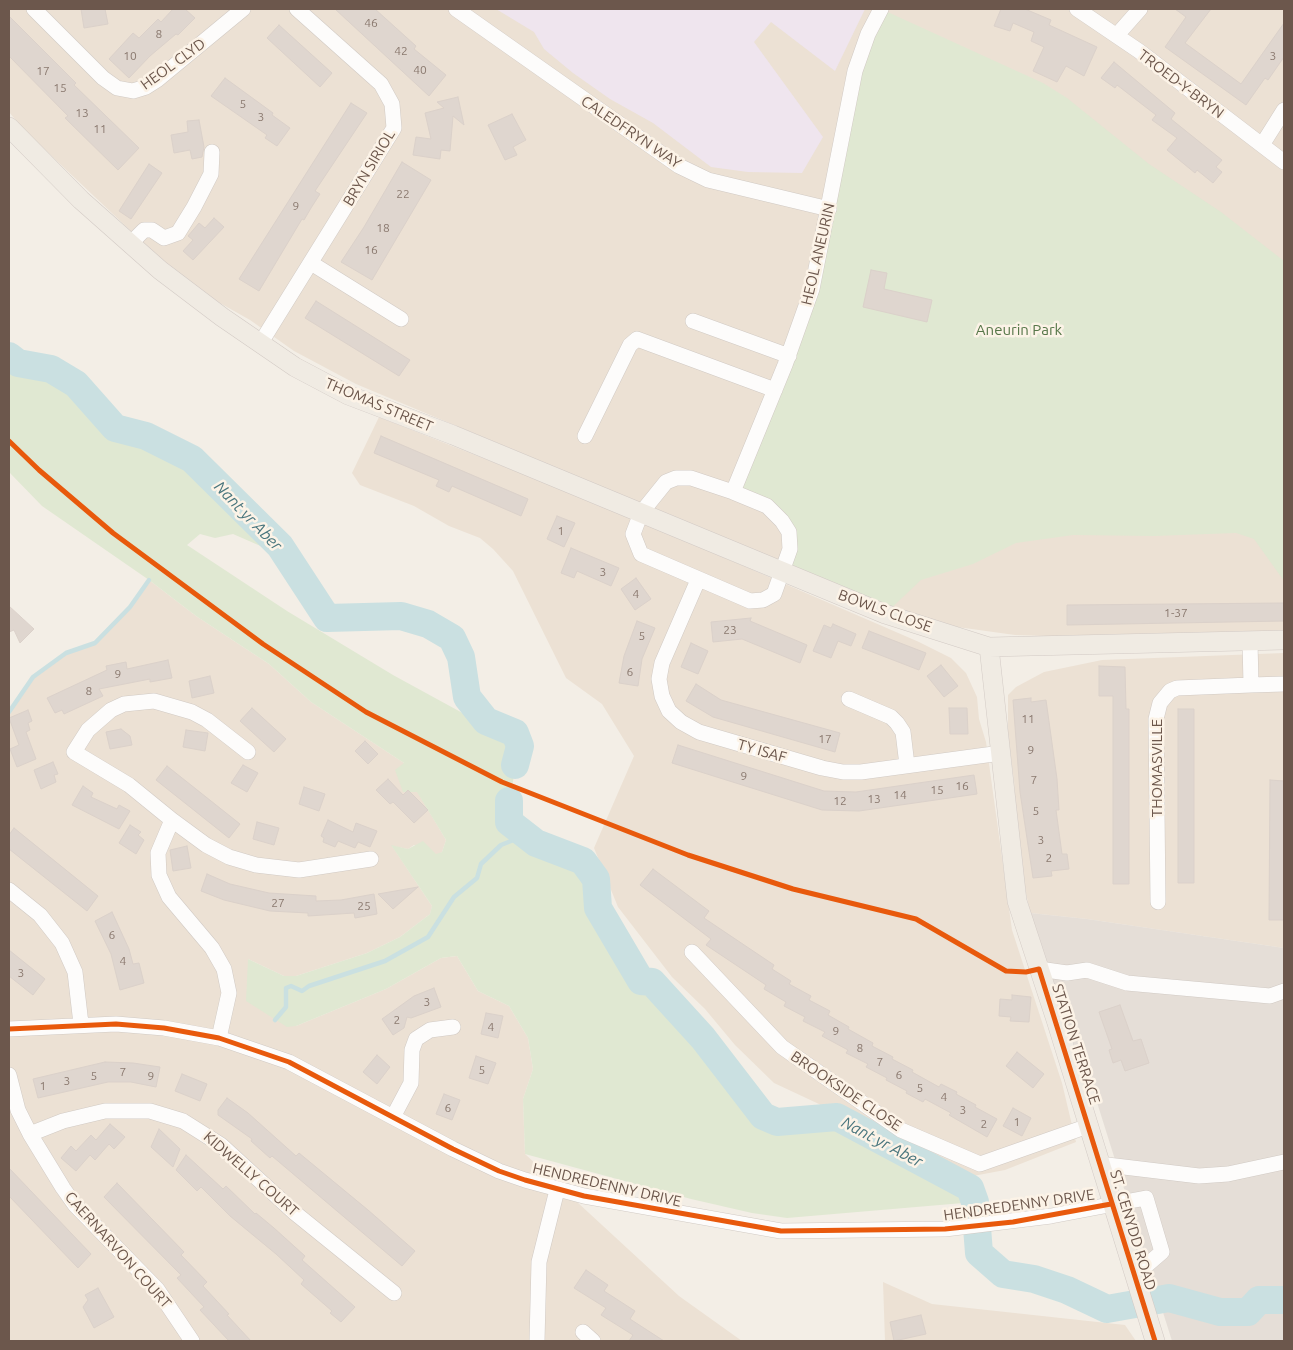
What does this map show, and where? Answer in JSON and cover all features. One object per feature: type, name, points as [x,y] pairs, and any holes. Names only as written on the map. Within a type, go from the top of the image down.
[{"type":"main road","name":"THOMAS STREET","points":[[9,127],[81,200],[130,244],[190,294],[295,367],[348,395],[782,571]]},
{"type":"main road","name":"BOWLS CLOSE","points":[[782,571],[885,614],[990,647],[1284,640]]},
{"type":"main road","name":"STATION TERRACE","points":[[990,647],[1017,901],[1088,1126]]},
{"type":"main road","name":"ST. CENYDD ROAD","points":[[1088,1126],[1154,1340]]},
{"type":"street","name":"HEOL CLYD","points":[[34,9],[103,78],[117,88],[132,91],[146,87],[156,80],[243,9]]},
{"type":"street","name":"BRYN SIRIOL","points":[[260,344],[392,134],[395,117],[388,95],[381,84],[297,9]]},
{"type":"street","name":"CALEDFRYN WAY","points":[[456,9],[678,166],[708,180],[829,209]]},
{"type":"street","name":"HEOL ANEURIN","points":[[733,492],[789,356],[812,289],[855,71],[868,34],[881,9]]},
{"type":"street","name":"TROED-Y-BRYN","points":[[1077,9],[1117,36],[1284,162]]},
{"type":"street","points":[[1117,36],[1140,9]]},
{"type":"street","points":[[1262,145],[1284,110]]},
{"type":"street","points":[[130,244],[144,230],[152,230],[164,238],[178,233],[194,207],[210,174],[212,152]]},
{"type":"street","points":[[311,263],[401,319]]},
{"type":"street","points":[[693,321],[789,356]]},
{"type":"street","points":[[585,436],[630,345],[637,338],[775,390]]},
{"type":"street","points":[[676,478],[691,478],[767,506],[782,520],[789,532],[790,549],[774,594],[763,600],[750,601],[641,554],[633,534],[641,513],[666,482],[676,478]]},
{"type":"street","name":"TY ISAF","points":[[698,580],[662,663],[659,679],[662,696],[669,711],[681,722],[699,732],[822,768],[861,772],[1001,753]]},
{"type":"street","points":[[1250,641],[1251,685]]},
{"type":"street","name":"THOMASVILLE","points":[[1158,902],[1156,719],[1160,703],[1170,691],[1177,688],[1284,684]]},
{"type":"street","points":[[849,699],[891,717],[897,723],[902,732],[906,765]]},
{"type":"street","points":[[248,752],[207,720],[172,705],[154,701],[137,701],[124,704],[100,718],[88,730],[74,752],[129,785],[206,845],[229,857],[256,865],[299,870],[371,859]]},
{"type":"street","points":[[172,820],[158,853],[159,875],[169,897],[212,948],[224,969],[229,993],[219,1038]]},
{"type":"street","points":[[9,890],[40,916],[62,943],[75,972],[81,1024]]},
{"type":"street","name":"BROOKSIDE CLOSE","points":[[692,952],[782,1047],[901,1130],[980,1164],[1088,1126]]},
{"type":"street","points":[[1039,969],[1067,973],[1087,970],[1127,983],[1270,996],[1284,991]]},
{"type":"street","name":"HENDREDENNY DRIVE","points":[[9,1030],[81,1024],[158,1027],[219,1038],[289,1062],[499,1171],[557,1190],[671,1213],[781,1231],[945,1229],[1013,1222],[1146,1198],[1162,1252],[1134,1276]]},
{"type":"street","points":[[393,1117],[410,1083],[412,1050],[416,1039],[430,1030],[453,1027]]},
{"type":"street","name":"CAERNARVON COURT","points":[[9,1075],[18,1110],[30,1134],[75,1205],[157,1289],[192,1341]]},
{"type":"street","name":"KIDWELLY COURT","points":[[30,1134],[62,1121],[106,1111],[150,1111],[183,1121],[221,1145],[295,1213],[394,1293]]},
{"type":"street","points":[[1100,1164],[1199,1176],[1228,1174],[1284,1162]]},
{"type":"street","points":[[537,1341],[539,1262],[557,1190]]},
{"type":"shaded area","points":[[9,9],[1284,9],[1284,631],[1106,638],[1015,635],[950,626],[904,611],[753,550],[356,384],[294,351],[250,320],[188,285],[23,129],[9,112]]},
{"type":"shaded area","points":[[496,9],[865,9],[835,71],[771,22],[754,42],[823,137],[802,173],[748,172],[711,167],[653,123],[610,99],[573,73],[544,49],[534,32]]},
{"type":"shaded area","points":[[379,417],[619,512],[919,642],[951,658],[966,673],[977,697],[979,719],[986,742],[1012,930],[1062,1083],[1076,1142],[1005,1170],[973,1176],[774,1083],[735,1045],[705,1009],[672,977],[618,907],[594,848],[634,756],[602,704],[566,678],[513,571],[493,549],[480,538],[449,526],[414,506],[360,485],[352,473]]},
{"type":"shaded area","points":[[149,580],[196,616],[269,664],[311,702],[404,763],[417,791],[446,840],[442,852],[436,855],[414,845],[408,849],[392,846],[432,906],[430,914],[400,937],[367,953],[296,976],[284,976],[248,959],[296,1026],[386,989],[441,958],[457,956],[478,991],[509,1006],[528,1038],[533,1069],[523,1099],[525,1154],[679,1296],[742,1341],[9,1341],[9,712],[33,677],[66,653],[95,643],[130,607]]},
{"type":"shaded area","points":[[1284,653],[1284,948],[1087,919],[1030,913],[1019,857],[1014,781],[1008,735],[1008,695],[1016,687],[1044,672],[1102,660]]},
{"type":"shaded area","points":[[1030,913],[1087,919],[1284,948],[1284,1341],[1172,1341],[1095,1096],[1062,1014]]},
{"type":"shaded area","points":[[883,1282],[932,1304],[1125,1325],[1136,1341],[885,1341]]},
{"type":"green space","name":"Aneurin Park","points":[[881,9],[1043,83],[1067,98],[1149,164],[1221,212],[1284,261],[1284,581],[1254,539],[1236,533],[1154,536],[1073,535],[1016,543],[973,564],[921,580],[885,614],[782,571],[790,549],[782,521],[733,492],[812,289],[855,71]]},
{"type":"green space","points":[[9,356],[18,363],[51,369],[76,384],[115,428],[146,436],[192,459],[280,546],[288,558],[233,534],[215,538],[200,534],[187,545],[287,611],[393,675],[468,716],[515,733],[520,746],[509,801],[509,822],[536,843],[583,861],[596,879],[598,908],[640,981],[652,982],[703,1038],[763,1116],[777,1122],[837,1117],[970,1188],[975,1202],[787,1218],[752,1213],[691,1199],[525,1154],[523,1099],[533,1069],[528,1038],[509,1006],[478,991],[457,956],[441,958],[386,989],[296,1026],[287,1027],[246,1001],[248,959],[284,976],[296,976],[367,953],[400,937],[430,914],[432,906],[391,845],[408,849],[423,841],[436,854],[442,852],[446,840],[417,792],[403,792],[395,770],[404,763],[311,702],[269,664],[196,616],[149,580],[42,506],[9,472]]},
{"type":"building","points":[[81,9],[105,9],[108,24],[84,28]]},
{"type":"building","points":[[173,9],[185,9],[195,18],[178,35],[176,34],[150,56],[129,78],[109,59],[133,33],[139,38],[158,19],[161,22]]},
{"type":"building","points":[[335,9],[375,9],[416,46],[414,49],[446,75],[429,96]]},
{"type":"building","points":[[1001,9],[1025,9],[1051,20],[1049,25],[1097,47],[1084,76],[1066,66],[1057,82],[1033,71],[1044,47],[1031,41],[1034,32],[1013,23],[1010,31],[994,26]]},
{"type":"building","points":[[1175,9],[1211,9],[1185,43],[1241,84],[1284,23],[1284,57],[1268,80],[1265,78],[1246,105],[1165,47],[1186,17]]},
{"type":"building","points":[[9,16],[76,83],[74,85],[139,148],[118,170],[65,118],[68,116],[9,56]]},
{"type":"building","points":[[279,25],[332,73],[320,87],[267,38]]},
{"type":"building","points":[[1114,62],[1175,113],[1171,119],[1222,160],[1216,167],[1222,172],[1213,183],[1197,170],[1195,173],[1167,150],[1177,138],[1152,120],[1156,115],[1117,85],[1115,88],[1101,78]]},
{"type":"building","points":[[225,78],[273,113],[272,115],[290,128],[277,146],[265,138],[267,135],[211,96]]},
{"type":"building","points":[[458,97],[464,125],[453,116],[450,151],[441,150],[440,159],[413,155],[416,137],[431,139],[425,113],[444,108],[437,102]]},
{"type":"building","points":[[351,103],[367,113],[315,191],[320,194],[304,220],[302,219],[259,291],[239,279]]},
{"type":"building","points":[[512,114],[526,140],[513,147],[517,155],[505,160],[488,125]]},
{"type":"building","points":[[199,120],[204,147],[202,157],[192,159],[190,150],[174,153],[171,135],[188,132],[187,121]]},
{"type":"building","points":[[402,162],[431,180],[372,280],[341,262]]},
{"type":"building","points":[[149,164],[162,173],[131,219],[119,211]]},
{"type":"building","points":[[214,218],[224,227],[193,260],[183,251],[193,240],[188,236],[199,223],[205,228]]},
{"type":"building","points":[[871,270],[887,273],[884,289],[932,300],[927,322],[863,307]]},
{"type":"building","points":[[316,301],[410,360],[399,376],[305,318]]},
{"type":"building","points":[[381,436],[528,499],[521,516],[452,486],[449,492],[436,486],[439,480],[374,453]]},
{"type":"building","points":[[557,516],[575,523],[564,547],[547,539]]},
{"type":"building","points":[[571,548],[619,568],[611,586],[577,571],[574,578],[561,573]]},
{"type":"building","points":[[636,578],[651,599],[635,610],[621,589]]},
{"type":"building","points":[[1284,603],[1284,621],[1067,625],[1067,605]]},
{"type":"building","points":[[9,606],[34,629],[20,643],[14,630],[9,632]]},
{"type":"building","points":[[751,618],[750,621],[807,645],[800,663],[742,639],[713,642],[711,622]]},
{"type":"building","points":[[637,621],[655,628],[642,659],[638,686],[619,683],[624,656]]},
{"type":"building","points":[[833,624],[856,634],[851,646],[838,641],[831,658],[813,651],[824,625],[831,628]]},
{"type":"building","points":[[869,631],[926,653],[919,670],[862,648]]},
{"type":"building","points":[[691,643],[708,651],[698,674],[681,667]]},
{"type":"building","points":[[168,660],[172,678],[150,682],[150,679],[99,689],[103,696],[64,714],[62,710],[55,713],[47,698],[107,670],[106,666],[126,662],[127,669]]},
{"type":"building","points":[[941,665],[958,686],[944,697],[927,676]]},
{"type":"building","points":[[1099,666],[1125,667],[1126,709],[1129,709],[1129,884],[1113,884],[1113,696],[1099,696]]},
{"type":"building","points":[[210,676],[214,693],[192,698],[189,681]]},
{"type":"building","points":[[696,684],[721,700],[840,733],[835,752],[713,717],[686,701]]},
{"type":"building","points":[[1031,698],[1031,702],[1046,700],[1057,779],[1059,810],[1056,810],[1062,854],[1067,854],[1069,869],[1051,871],[1052,876],[1033,878],[1020,792],[1013,700]]},
{"type":"building","points":[[252,708],[286,739],[274,752],[240,721]]},
{"type":"building","points":[[949,708],[967,708],[968,734],[950,734]]},
{"type":"building","points":[[1178,709],[1194,709],[1194,883],[1178,883]]},
{"type":"building","points":[[28,710],[32,721],[28,723],[30,730],[26,732],[36,759],[17,767],[10,749],[19,745],[9,718]]},
{"type":"building","points":[[121,729],[130,736],[132,745],[110,749],[106,732]]},
{"type":"building","points":[[186,730],[208,733],[205,751],[183,747]]},
{"type":"building","points":[[365,741],[378,754],[368,764],[355,751]]},
{"type":"building","points":[[678,745],[824,791],[856,792],[974,775],[977,794],[859,811],[822,810],[672,763]]},
{"type":"building","points":[[53,762],[58,774],[54,775],[56,782],[41,789],[34,770]]},
{"type":"building","points":[[243,765],[258,773],[247,792],[231,783]]},
{"type":"building","points":[[167,766],[240,824],[229,838],[156,780]]},
{"type":"building","points":[[388,779],[403,795],[408,790],[428,810],[414,823],[393,802],[390,804],[376,790]]},
{"type":"building","points":[[1270,780],[1284,781],[1284,920],[1269,920]]},
{"type":"building","points":[[83,786],[93,793],[91,797],[117,809],[119,805],[130,811],[119,829],[72,805]]},
{"type":"building","points":[[304,787],[325,794],[319,811],[299,804]]},
{"type":"building","points":[[328,820],[353,832],[356,823],[377,831],[370,847],[358,842],[355,848],[338,841],[335,847],[323,842],[324,838],[321,836]]},
{"type":"building","points":[[257,822],[279,828],[274,845],[253,839]]},
{"type":"building","points":[[130,825],[141,832],[138,835],[144,840],[136,854],[119,843]]},
{"type":"building","points":[[14,828],[98,896],[87,911],[9,849],[9,835]]},
{"type":"building","points":[[187,846],[191,868],[173,871],[170,850]]},
{"type":"building","points":[[653,869],[709,911],[704,918],[774,965],[772,969],[791,981],[789,984],[811,996],[809,1000],[830,1011],[828,1015],[873,1043],[872,1046],[893,1057],[892,1059],[913,1070],[912,1072],[939,1087],[941,1084],[957,1092],[956,1094],[976,1105],[975,1107],[997,1119],[987,1137],[949,1115],[951,1113],[925,1099],[923,1102],[906,1093],[907,1091],[886,1080],[887,1078],[866,1067],[868,1064],[846,1053],[848,1050],[822,1036],[825,1032],[803,1021],[805,1017],[784,1006],[786,1002],[764,989],[766,985],[706,945],[711,939],[640,885]]},
{"type":"building","points":[[207,874],[230,884],[269,893],[316,896],[316,901],[341,900],[374,894],[377,914],[355,918],[354,913],[308,916],[308,913],[270,911],[224,900],[201,891]]},
{"type":"building","points":[[418,887],[393,909],[378,894]]},
{"type":"building","points":[[112,912],[129,949],[133,964],[139,963],[144,983],[120,990],[111,954],[95,921]]},
{"type":"building","points":[[9,950],[45,979],[33,995],[9,976]]},
{"type":"building","points":[[434,988],[441,1007],[411,1018],[407,1017],[404,1028],[393,1035],[382,1019],[414,996]]},
{"type":"building","points":[[1012,995],[1031,997],[1029,1022],[1010,1021],[1011,1017],[999,1016],[1000,999],[1012,1000]]},
{"type":"building","points":[[1120,1005],[1133,1041],[1141,1039],[1149,1063],[1125,1071],[1121,1060],[1113,1063],[1109,1050],[1112,1049],[1099,1012]]},
{"type":"building","points":[[486,1013],[503,1016],[498,1038],[481,1034]]},
{"type":"building","points":[[1017,1052],[1044,1074],[1033,1088],[1006,1066]]},
{"type":"building","points":[[377,1055],[390,1067],[377,1084],[363,1072]]},
{"type":"building","points":[[476,1056],[496,1063],[488,1084],[469,1078]]},
{"type":"building","points":[[105,1062],[133,1063],[160,1067],[156,1087],[131,1082],[108,1082],[38,1098],[33,1079]]},
{"type":"building","points":[[182,1074],[207,1084],[200,1101],[175,1091]]},
{"type":"building","points":[[444,1094],[460,1100],[452,1120],[436,1114]]},
{"type":"building","points":[[227,1098],[248,1113],[296,1156],[299,1153],[415,1251],[402,1266],[272,1156],[270,1158],[251,1141],[252,1139],[218,1115],[218,1110]]},
{"type":"building","points":[[1013,1108],[1031,1118],[1022,1136],[1003,1126]]},
{"type":"building","points":[[110,1124],[125,1137],[114,1149],[109,1144],[95,1160],[90,1155],[76,1171],[61,1158],[71,1146],[76,1151],[91,1135],[96,1140]]},
{"type":"building","points":[[159,1129],[180,1149],[173,1167],[151,1147]]},
{"type":"building","points":[[186,1155],[223,1189],[226,1186],[255,1214],[274,1228],[305,1256],[302,1260],[355,1307],[341,1322],[330,1313],[332,1311],[301,1284],[304,1280],[276,1254],[230,1216],[201,1187],[197,1191],[176,1170]]},
{"type":"building","points":[[9,1168],[91,1254],[78,1268],[9,1196]]},
{"type":"building","points":[[117,1183],[184,1252],[181,1255],[207,1282],[203,1286],[251,1341],[229,1341],[200,1310],[204,1307],[177,1278],[181,1275],[104,1197]]},
{"type":"building","points":[[586,1270],[608,1285],[604,1291],[635,1311],[630,1319],[664,1341],[629,1341],[633,1335],[601,1315],[606,1308],[574,1288]]},
{"type":"building","points":[[98,1288],[114,1317],[94,1328],[83,1307],[88,1300],[85,1295]]},
{"type":"building","points":[[921,1315],[926,1334],[894,1341],[890,1322]]},
{"type":"waterway","name":"Nant yr Aber","points":[[9,356],[18,363],[51,369],[76,384],[115,428],[146,436],[192,459],[280,546],[327,618],[401,616],[428,624],[452,638],[461,657],[467,697],[486,721],[515,733],[520,746],[515,765]]},
{"type":"waterway","points":[[9,712],[33,677],[66,653],[95,643],[130,607],[149,580]]},
{"type":"waterway","name":"Nant yr Aber","points":[[509,801],[509,822],[536,843],[583,861],[596,879],[598,908],[641,981],[652,982],[703,1038],[763,1116],[777,1122],[837,1117],[970,1188],[975,1202],[979,1253],[1003,1274],[1034,1279],[1067,1290],[1107,1309],[1169,1298],[1220,1312],[1248,1312],[1259,1300],[1284,1300]]},
{"type":"waterway","points":[[275,1020],[286,1007],[286,988],[291,986],[302,991],[309,986],[385,961],[428,937],[454,897],[477,878],[481,864],[501,845],[526,835]]},
{"type":"cycle path","points":[[9,441],[39,470],[113,533],[263,644],[366,712],[502,782],[688,855],[793,889],[916,919],[1006,971],[1026,972],[1039,969],[1155,1341]]},
{"type":"cycle path","points":[[9,1029],[116,1024],[164,1028],[219,1038],[289,1062],[453,1149],[499,1171],[525,1180],[584,1196],[781,1231],[945,1229],[1013,1222],[1111,1204]]}]
